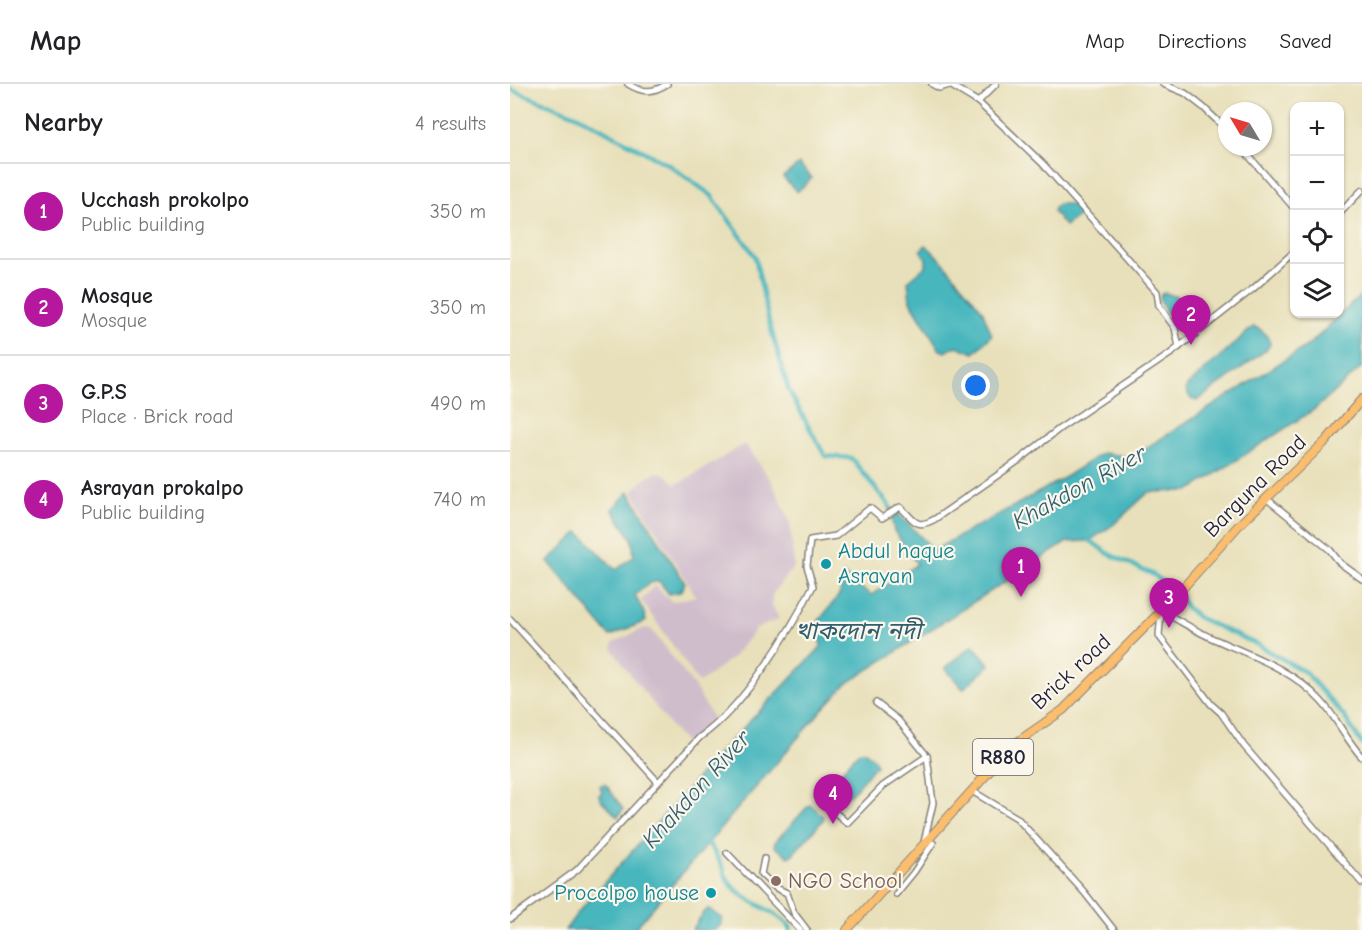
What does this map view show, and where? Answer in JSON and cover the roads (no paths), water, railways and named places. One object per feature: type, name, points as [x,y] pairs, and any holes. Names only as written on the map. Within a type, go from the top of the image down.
[{"type":"main road","name":"Barguna Road","points":[[1173,599],[1267,499],[1326,441],[1362,399]]},
{"type":"main road","name":"Brick road","points":[[847,930],[1013,745],[1063,710],[1173,599]]},
{"type":"street","points":[[628,84],[636,89],[650,92],[667,84]]},
{"type":"street","points":[[932,84],[939,88],[950,85],[978,102],[1043,164],[1157,292],[1159,306],[1175,328],[1179,346]]},
{"type":"street","points":[[978,102],[996,84]]},
{"type":"street","points":[[1163,84],[1185,93],[1218,121]]},
{"type":"street","points":[[1249,156],[1290,203]]},
{"type":"street","points":[[1343,210],[1362,190]]},
{"type":"street","points":[[510,919],[577,870],[752,684],[801,610],[813,586],[807,566],[810,540],[836,536],[870,508],[882,518],[900,507],[915,523],[924,525],[968,497],[1059,429],[1179,346],[1254,288],[1290,256]]},
{"type":"street","points":[[1267,499],[1330,550],[1340,563],[1362,579]]},
{"type":"street","points":[[1362,757],[1351,746],[1322,701],[1304,686],[1258,657],[1203,634],[1161,611],[1159,636],[1211,704],[1221,713],[1244,746],[1362,883]]},
{"type":"street","points":[[510,619],[658,782]]},
{"type":"street","points":[[876,703],[898,720],[927,756],[933,802],[922,849],[896,894]]},
{"type":"street","points":[[819,797],[846,823],[883,786],[927,756]]},
{"type":"street","points":[[972,791],[1017,818],[1084,892],[1114,930]]},
{"type":"street","points":[[922,849],[933,843]]},
{"type":"street","points":[[727,853],[800,930]]},
{"type":"street","points":[[764,859],[761,874],[776,888],[787,893],[794,913],[807,930]]},
{"type":"water","points":[[799,164],[812,178],[797,192],[783,177]]},
{"type":"water","points":[[1059,204],[1073,204],[1080,215],[1065,226],[1053,211]]},
{"type":"water","points":[[926,245],[982,310],[992,335],[974,353],[957,346],[945,352],[940,350],[910,301],[908,281],[926,266],[926,259],[921,250]]},
{"type":"water","points":[[1165,293],[1193,305],[1204,319],[1203,323],[1187,314],[1177,317],[1166,313],[1160,300],[1161,294]]},
{"type":"water","name":"খাকদোন নদী","points":[[1362,294],[1362,367],[1315,409],[1189,491],[1149,492],[1113,525],[1089,541],[1067,542],[846,684],[634,930],[565,930],[579,911],[722,750],[821,647],[818,622],[840,594],[843,574],[871,595],[917,564],[894,531],[889,505],[934,550],[1059,481],[1102,453],[1132,457],[1310,344],[1337,318],[1344,318],[1344,311]]},
{"type":"water","points":[[1253,327],[1261,331],[1268,339],[1270,345],[1266,350],[1197,401],[1191,399],[1186,390],[1187,386]]},
{"type":"water","points":[[629,492],[685,583],[680,592],[669,594],[659,581],[650,583],[635,595],[646,621],[610,636],[548,561],[579,532],[616,570],[634,556],[632,539],[612,509]]},
{"type":"water","points":[[973,645],[990,665],[963,689],[945,668]]},
{"type":"water","points":[[860,751],[864,751],[875,760],[876,765],[850,795],[843,797],[829,785]]},
{"type":"water","points":[[603,784],[623,809],[618,817],[600,799],[599,795],[602,792],[600,786]]},
{"type":"water","points":[[810,804],[823,816],[823,820],[789,857],[774,846],[775,842]]},
{"type":"water","points":[[709,909],[722,918],[721,924],[716,930],[692,930],[704,912]]},
{"type":"waterway","points":[[510,89],[576,115],[669,165],[711,195],[755,256],[769,322],[789,391],[825,456],[851,458],[889,505]]},
{"type":"waterway","points":[[1087,538],[1107,553],[1154,575],[1178,595],[1187,608],[1199,618],[1258,645],[1305,672],[1344,716],[1362,744]]},
{"type":"waterway","points":[[709,844],[733,887],[785,921],[790,930]]},
{"type":"place","name":"Mosque","points":[[1191,345]]},
{"type":"place","name":"Abdul haque Asrayan","points":[[826,564]]},
{"type":"place","name":"Ucchash prokolpo","points":[[1021,597]]},
{"type":"place","name":"G.P.S","points":[[1169,628]]},
{"type":"place","name":"Asrayan prokalpo","points":[[833,824]]},
{"type":"place","name":"NGO School","points":[[776,881]]},
{"type":"place","name":"Procolpo house","points":[[711,893]]},
{"type":"water label","name":"Khakdon River","points":[[1079,487]]},
{"type":"water label","name":"Khakdon River","points":[[696,789]]}]
